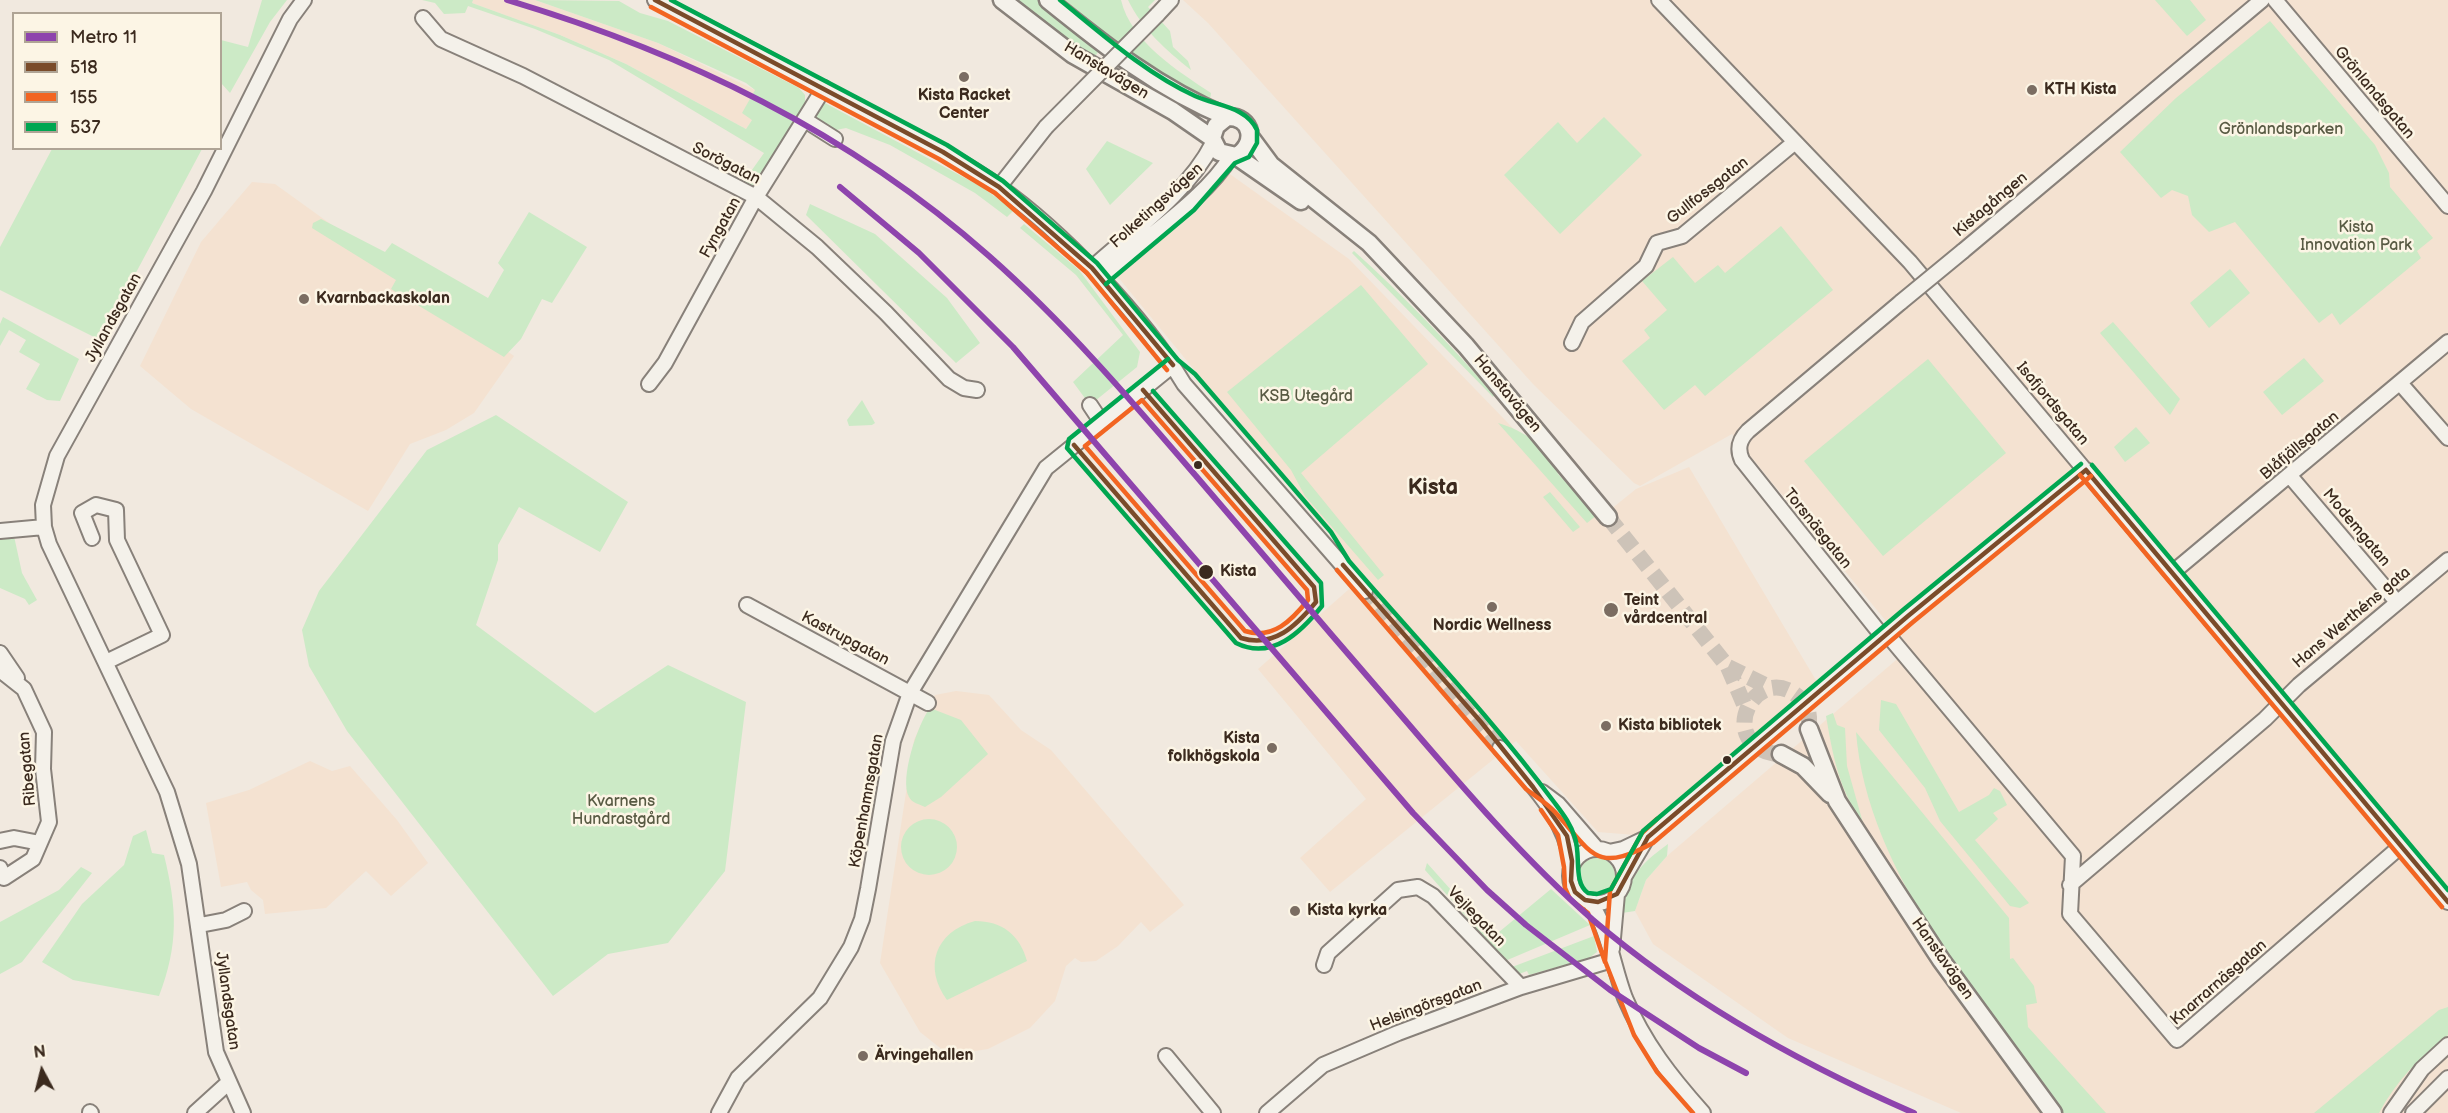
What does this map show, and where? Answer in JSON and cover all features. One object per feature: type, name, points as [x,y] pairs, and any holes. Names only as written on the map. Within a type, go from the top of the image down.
[{"type":"main road","name":"Hanstavägen","points":[[1002,0],[1072,54],[1173,111],[1213,141],[1219,152],[1233,156],[1302,202],[1382,267],[1399,277]]},
{"type":"main road","name":"Hanstavägen","points":[[1048,0],[1149,78],[1190,102],[1246,124],[1251,138],[1271,165],[1369,243],[1466,345],[1608,517]]},
{"type":"main road","points":[[1213,141],[1216,126],[1227,117]]},
{"type":"main road","points":[[1233,156],[1246,149],[1251,138]]},
{"type":"main road","name":"Hanstavägen","points":[[1837,801],[1809,726],[1802,743],[1778,754],[1803,766],[1837,801],[1941,960],[2053,1113]]},
{"type":"street","name":"Jyllandsgatan","points":[[243,1113],[216,1052],[200,925],[189,864],[177,820],[106,662],[49,544],[44,527],[43,505],[57,456],[204,190],[290,19],[304,0]]},
{"type":"street","points":[[654,0],[943,152],[999,187],[1097,273],[1173,365],[1184,384],[1365,591]]},
{"type":"street","points":[[999,187],[1046,127],[1171,0]]},
{"type":"street","name":"Isafjordsgatan","points":[[1659,0],[1910,262],[2448,902]]},
{"type":"street","name":"Kistagången","points":[[1742,436],[2262,0]]},
{"type":"street","name":"Grönlandsgatan","points":[[2275,0],[2448,206]]},
{"type":"street","name":"Sorögatan","points":[[423,18],[441,39],[523,76],[756,197],[817,247],[886,313],[949,379],[964,388],[977,390]]},
{"type":"street","name":"Fyngatan","points":[[649,384],[665,363],[756,197],[824,88]]},
{"type":"street","points":[[805,120],[835,140]]},
{"type":"street","name":"Folketingsvägen","points":[[1097,273],[1187,182],[1204,162],[1213,141]]},
{"type":"street","name":"Gullfossgatan","points":[[1572,343],[1581,322],[1646,266],[1657,243],[1682,236],[1795,142]]},
{"type":"street","name":"Folketingsvägen","points":[[1097,273],[1186,204],[1219,173],[1233,156]]},
{"type":"street","name":"Blåfjällsgatan","points":[[2172,573],[2448,342]]},
{"type":"street","name":"Köpenhamnsgatan","points":[[719,1113],[738,1078],[820,998],[851,947],[862,919],[893,741],[910,693],[1046,468],[1173,365]]},
{"type":"street","points":[[2400,383],[2448,438]]},
{"type":"street","points":[[1090,405],[1102,423]]},
{"type":"street","name":"Torsnäsgatan","points":[[1742,436],[1738,451],[1742,460],[1885,636]]},
{"type":"street","points":[[1572,866],[1584,851],[1623,849],[1648,837],[1885,636],[2086,470]]},
{"type":"street","name":"Modemgatan","points":[[2290,476],[2397,602]]},
{"type":"street","points":[[92,538],[82,513],[96,505],[116,510],[117,540],[162,636],[106,662]]},
{"type":"street","points":[[0,531],[44,527]]},
{"type":"street","name":"Hans Werthéns gata","points":[[2280,704],[2299,685],[2448,560]]},
{"type":"street","name":"Kastrupgatan","points":[[747,605],[928,703]]},
{"type":"street","name":"Knarrarnäsgatan","points":[[1885,636],[2073,856],[2070,914],[2177,1040],[2401,846]]},
{"type":"street","points":[[0,652],[24,689]]},
{"type":"street","name":"Ribegatan","points":[[0,670],[24,689],[44,732],[43,769],[49,822],[33,859],[4,878],[0,868]]},
{"type":"street","points":[[2070,885],[2280,704]]},
{"type":"street","points":[[1500,748],[1532,784],[1565,832],[1572,866],[1572,885],[1576,894],[1590,902],[1600,921],[1612,960],[1640,1031],[1663,1067],[1703,1113]]},
{"type":"street","points":[[1532,784],[1558,804],[1603,850],[1621,862],[1624,877]]},
{"type":"street","points":[[1612,960],[1617,894],[1624,877],[1648,837]]},
{"type":"street","points":[[0,841],[14,838],[40,843]]},
{"type":"street","name":"Vejlegatan","points":[[1324,964],[1328,953],[1398,890],[1418,887],[1432,896],[1521,987]]},
{"type":"street","points":[[1590,902],[1608,901],[1617,894]]},
{"type":"street","points":[[200,925],[226,920],[244,911]]},
{"type":"street","name":"Helsingörsgatan","points":[[1267,1113],[1323,1065],[1398,1033],[1521,987],[1612,960]]},
{"type":"street","points":[[2391,1113],[2415,1077],[2448,1045]]},
{"type":"street","points":[[1166,1056],[1213,1113]]},
{"type":"street","points":[[2413,1113],[2448,1078]]},
{"type":"street","points":[[195,1113],[228,1083]]},
{"type":"shaded area","points":[[473,0],[535,0],[658,43],[755,90],[752,120],[746,129],[626,64],[560,35],[472,3]]},
{"type":"shaded area","points":[[1183,0],[2448,0],[2448,1113],[1961,1113],[1788,1038],[1653,944],[1635,911],[1646,880],[1667,856],[1909,649],[1732,434],[1640,486],[1634,483],[1533,384],[1208,23]]},
{"type":"shaded area","points":[[1227,172],[1349,259],[1600,518],[1636,489],[1689,467],[1817,682],[1635,835],[1598,832],[1516,741],[1330,892],[1300,858],[1366,799],[1258,669],[1364,576],[1113,271]]},
{"type":"shaded area","name":"Kvarnbackaskolan","points":[[252,182],[275,184],[514,356],[474,413],[446,430],[410,444],[368,511],[191,409],[140,366],[201,242]]},
{"type":"shaded area","points":[[956,691],[989,695],[1021,730],[1051,750],[1184,905],[1150,932],[1141,922],[1118,946],[1096,961],[1081,962],[1075,958],[1066,966],[1055,1001],[1030,1028],[988,1049],[963,1053],[944,1051],[920,1032],[880,963],[914,740],[935,695]]},
{"type":"shaded area","points":[[310,761],[332,771],[350,766],[397,820],[428,863],[391,896],[366,871],[326,908],[265,914],[263,900],[251,890],[247,882],[221,887],[206,803],[249,790]]},
{"type":"green space","points":[[262,0],[287,0],[270,22],[230,93],[222,84],[222,40],[248,47]]},
{"type":"green space","points":[[422,0],[473,0],[472,3],[560,35],[626,64],[746,129],[752,120],[742,113],[755,90],[746,83],[658,43],[535,0],[619,1],[640,13],[668,21],[799,88],[805,95],[805,104],[775,161],[761,181],[756,185],[747,186],[742,184],[764,153],[609,60],[535,29],[468,6],[465,13],[444,14],[435,3]]},
{"type":"green space","points":[[1014,0],[1040,0],[1100,49],[1094,58],[1053,32]]},
{"type":"green space","points":[[1058,0],[1121,0],[1126,15],[1145,42],[1171,65],[1211,93],[1210,100],[1147,69]]},
{"type":"green space","points":[[1128,0],[1155,0],[1148,7],[1170,31],[1173,47],[1188,61],[1191,70],[1147,30]]},
{"type":"green space","points":[[2155,0],[2190,0],[2206,20],[2187,36]]},
{"type":"green space","points":[[2270,21],[2375,145],[2389,173],[2390,187],[2433,238],[2417,251],[2421,258],[2340,325],[2332,313],[2319,323],[2235,222],[2209,232],[2192,215],[2188,196],[2172,190],[2161,198],[2120,152],[2176,98]]},
{"type":"green space","points":[[823,102],[980,186],[1014,210],[1007,217],[975,193],[890,145],[846,128],[831,131],[813,118]]},
{"type":"green space","points":[[1604,117],[1642,155],[1560,234],[1504,175],[1558,122],[1577,143]]},
{"type":"green space","points":[[1107,141],[1153,163],[1110,205],[1086,169]]},
{"type":"green space","points":[[51,150],[201,150],[100,340],[0,290],[0,247]]},
{"type":"green space","points":[[810,204],[875,234],[947,298],[980,343],[956,363],[806,215]]},
{"type":"green space","points":[[529,212],[587,247],[552,303],[542,299],[521,339],[504,357],[391,289],[396,280],[312,228],[313,223],[321,219],[385,252],[392,243],[488,298],[504,270],[498,263]]},
{"type":"green space","points":[[1024,224],[1079,270],[1140,352],[1137,367],[1090,405],[1073,382],[1123,335],[1076,275],[1020,228]]},
{"type":"green space","points":[[1781,226],[1833,290],[1705,396],[1695,385],[1664,410],[1622,361],[1650,338],[1644,330],[1667,310],[1642,281],[1673,257],[1695,283],[1718,265],[1725,273]]},
{"type":"green space","points":[[1354,251],[1444,339],[1494,395],[1493,397],[1352,253]]},
{"type":"green space","points":[[2230,269],[2250,293],[2209,328],[2190,303]]},
{"type":"green space","name":"KSB Utegård","points":[[1361,285],[1428,364],[1301,473],[1384,575],[1378,580],[1305,496],[1291,470],[1227,392]]},
{"type":"green space","points":[[3,317],[79,359],[60,401],[47,400],[26,389],[40,364],[19,352],[26,340],[9,330],[0,346],[0,324]]},
{"type":"green space","points":[[2113,322],[2180,399],[2170,415],[2100,333]]},
{"type":"green space","points":[[2304,358],[2324,381],[2282,415],[2263,392]]},
{"type":"green space","points":[[1928,359],[2006,453],[1883,556],[1804,461]]},
{"type":"green space","points":[[862,400],[875,423],[849,426],[847,420]]},
{"type":"green space","name":"Kvarnens Hundrastgård","points":[[496,415],[628,502],[600,552],[519,507],[498,545],[498,560],[476,625],[595,713],[668,665],[746,702],[725,871],[668,943],[608,954],[553,996],[347,731],[309,666],[302,630],[319,591],[427,450]]},
{"type":"green space","points":[[1498,423],[1526,435],[1542,448],[1558,474],[1597,515],[1587,523]]},
{"type":"green space","points":[[2136,427],[2150,443],[2125,462],[2114,447]]},
{"type":"green space","points":[[1550,492],[1580,527],[1573,532],[1543,497]]},
{"type":"green space","points":[[14,536],[22,573],[37,600],[29,605],[25,599],[0,588],[0,538]]},
{"type":"green space","points":[[1881,700],[1896,704],[1959,812],[1989,795],[1994,788],[2000,791],[2007,805],[1993,813],[1998,819],[1975,840],[2029,903],[2020,908],[2010,906],[1940,821],[1925,788],[1879,730]]},
{"type":"green space","points":[[930,708],[961,720],[988,754],[941,797],[925,807],[910,799],[906,778],[915,738]]},
{"type":"green space","points":[[1833,713],[1837,725],[1845,728],[1847,766],[1863,823],[1848,798],[1834,759],[1826,716]]},
{"type":"green space","points":[[1856,732],[2009,918],[2010,959],[2013,958],[2034,986],[2037,1003],[2026,1005],[2028,1027],[2106,1113],[2062,1113],[1933,934],[1905,885],[1882,835],[1865,784]]},
{"type":"green space","points":[[923,819],[935,819],[949,827],[957,841],[955,858],[949,867],[935,875],[923,875],[906,863],[901,853],[901,841],[913,824]]},
{"type":"green space","points":[[146,830],[152,853],[164,855],[172,892],[173,943],[159,996],[73,980],[42,962],[82,904],[124,865],[133,836]]},
{"type":"green space","points":[[1668,844],[1667,856],[1646,880],[1635,911],[1622,913],[1628,890],[1637,873],[1649,859]]},
{"type":"green space","points":[[1597,858],[1610,863],[1615,876],[1610,889],[1597,894],[1584,889],[1579,876],[1584,863]]},
{"type":"green space","points":[[1427,863],[1493,937],[1551,889],[1590,925],[1505,961],[1425,870]]},
{"type":"green space","points":[[81,867],[92,873],[22,962],[0,974],[0,922],[59,890]]},
{"type":"green space","points":[[975,921],[994,924],[1008,931],[1020,944],[1027,961],[947,1000],[936,975],[937,952],[950,933]]},
{"type":"green space","points":[[1594,936],[1597,952],[1589,958],[1529,975],[1527,971],[1519,974],[1512,967]]},
{"type":"green space","points":[[2448,1007],[2448,1035],[2409,1070],[2379,1113],[2314,1113],[2439,1010]]},
{"type":"tunnel","points":[[1608,517],[1728,667],[1746,709]]},
{"type":"tunnel","points":[[1365,591],[1500,748]]},
{"type":"tunnel","points":[[1728,667],[1771,688]]},
{"type":"tunnel","points":[[1775,754],[1757,747],[1747,736],[1744,722],[1748,708],[1756,697],[1767,689],[1781,688],[1796,695],[1807,708],[1809,723]]},
{"type":"metro line","name":"11","points":[[507,0],[637,45],[762,101],[822,134],[880,171],[935,212],[1017,282],[1096,362],[1472,798],[1568,897],[1630,950],[1706,1004],[1787,1052],[1914,1113]]},
{"type":"metro line","name":"11","points":[[840,187],[919,253],[1013,347],[1413,813],[1487,890],[1526,925],[1610,990],[1699,1048],[1746,1073]]},
{"type":"transit line","name":"518","points":[[655,0],[943,152],[999,187],[1092,268],[1173,365]]},
{"type":"transit line","name":"537","points":[[671,0],[947,145],[1003,181],[1097,263],[1178,360],[1195,374],[1331,532],[1349,561],[1480,709],[1530,771],[1561,811],[1571,828],[1577,845],[1580,883],[1588,893],[1597,894],[1611,889],[1643,831],[1903,610],[2081,464]]},
{"type":"transit line","name":"537","points":[[1060,0],[1124,52],[1159,76],[1195,96],[1238,111],[1246,116],[1257,130],[1257,143],[1249,157],[1235,163],[1194,210],[1106,284]]},
{"type":"transit line","name":"155","points":[[651,7],[939,159],[995,193],[1087,273],[1167,370]]},
{"type":"transit line","name":"537","points":[[1153,391],[1321,583],[1322,606],[1305,625],[1285,641],[1262,648],[1249,648],[1236,643],[1067,448],[1069,439],[1168,359]]},
{"type":"transit line","name":"518","points":[[1074,445],[1241,638],[1264,640],[1292,627],[1316,602],[1314,587],[1143,390]]},
{"type":"transit line","name":"155","points":[[1142,400],[1307,590],[1308,600],[1281,626],[1264,633],[1245,631],[1085,446],[1142,400]]},
{"type":"transit line","name":"537","points":[[2092,465],[2448,890]]},
{"type":"transit line","name":"518","points":[[2086,470],[2448,902]]},
{"type":"transit line","name":"518","points":[[1343,565],[1481,722],[1533,787],[1567,836],[1572,861],[1571,881],[1575,892],[1585,900],[1598,902],[1617,894],[1648,837],[1908,616],[2086,470]]},
{"type":"transit line","name":"155","points":[[2080,475],[2442,907]]},
{"type":"transit line","name":"155","points":[[1337,570],[1526,789],[1552,809],[1587,848],[1607,858],[1619,857],[1653,843],[1913,622],[2091,476]]},
{"type":"transit line","name":"155","points":[[1541,810],[1558,835],[1565,888],[1570,899],[1588,913],[1605,962]]},
{"type":"transit line","name":"155","points":[[1657,819],[1642,833],[1610,891],[1605,961],[1634,1035],[1657,1072],[1693,1113]]},
{"type":"place","name":"Kista Racket Center","points":[[964,77]]},
{"type":"place","name":"KTH Kista","points":[[2032,90]]},
{"type":"place","name":"Kvarnbackaskolan","points":[[304,299]]},
{"type":"place","name":"Kista","points":[[1206,572]]},
{"type":"place","name":"Nordic Wellness","points":[[1492,607]]},
{"type":"place","name":"Teint vårdcentral","points":[[1611,610]]},
{"type":"place","name":"Kista bibliotek","points":[[1606,726]]},
{"type":"place","name":"Kista folkhögskola","points":[[1272,748]]},
{"type":"place","name":"Kista kyrka","points":[[1295,911]]},
{"type":"place","name":"Ärvingehallen","points":[[863,1056]]},
{"type":"district","name":"Kista","points":[[1433,488]]},
{"type":"park label","name":"Grönlandsparken","points":[[2281,130]]},
{"type":"park label","name":"Kista Innovation Park","points":[[2356,237]]}]
